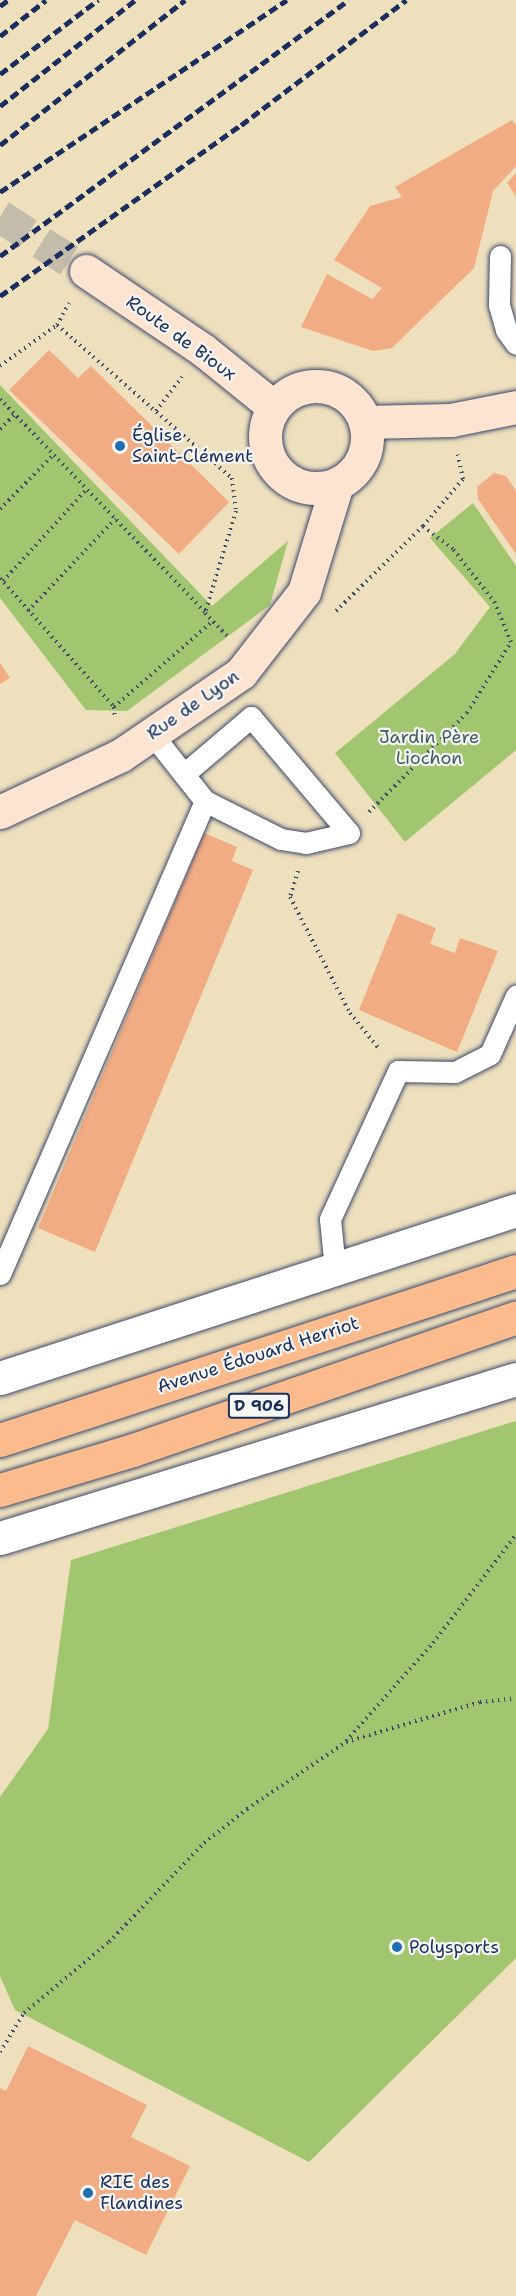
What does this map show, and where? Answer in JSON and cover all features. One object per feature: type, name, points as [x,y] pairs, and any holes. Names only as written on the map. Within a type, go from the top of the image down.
[{"type":"main road","name":"Route de Bioux","points":[[86,271],[203,350],[274,407]]},
{"type":"main road","points":[[293,483],[322,488],[337,484],[350,476],[366,452],[366,422],[350,399],[325,386],[296,389],[274,407],[266,427],[266,449],[271,463],[293,483],[321,533]]},
{"type":"main road","points":[[366,422],[451,420],[516,406]]},
{"type":"main road","name":"Rue de Lyon","points":[[0,812],[121,755],[241,673],[304,592],[337,484]]},
{"type":"main road","name":"Avenue Édouard Herriot","points":[[0,1440],[516,1271]]},
{"type":"main road","name":"D 906","points":[[0,1490],[133,1450],[516,1317]]},
{"type":"street","points":[[0,1378],[516,1210]]},
{"type":"street","points":[[1,1541],[516,1379]]},
{"type":"lane","points":[[500,256],[499,305],[506,330],[516,344]]},
{"type":"lane","points":[[152,734],[205,801],[281,839],[306,843],[349,832],[251,717],[184,774]]},
{"type":"lane","points":[[0,1274],[205,801]]},
{"type":"lane","points":[[335,1269],[330,1219],[398,1071],[455,1072],[490,1054],[516,996]]},
{"type":"path","points":[[0,366],[57,325],[86,271]]},
{"type":"path","points":[[57,325],[232,478],[236,511],[205,613]]},
{"type":"path","points":[[156,411],[203,350]]},
{"type":"path","points":[[0,399],[250,662]]},
{"type":"path","points":[[0,429],[15,414]]},
{"type":"path","points":[[332,615],[423,526],[464,479],[451,420]]},
{"type":"path","points":[[0,509],[53,455]]},
{"type":"path","points":[[87,489],[1,579],[114,707],[121,755]]},
{"type":"path","points":[[28,612],[115,519]]},
{"type":"path","points":[[349,832],[467,713],[512,642],[495,603],[453,549],[423,526]]},
{"type":"path","points":[[114,707],[213,621]]},
{"type":"path","points":[[306,843],[290,897],[350,1013],[398,1071]]},
{"type":"path","points":[[0,2052],[24,2013],[110,1942],[204,1844],[346,1742],[433,1643],[516,1535]]},
{"type":"path","points":[[346,1742],[480,1702],[516,1698]]},
{"type":"green space","points":[[0,385],[212,606],[288,541],[270,605],[127,711],[86,710],[0,598]]},
{"type":"green space","name":"Jardin Père Liochon","points":[[473,503],[516,566],[516,750],[405,842],[335,753],[455,654],[490,607],[430,538]]},
{"type":"green space","points":[[516,1421],[516,1958],[309,2162],[15,2010],[0,1976],[0,1797],[48,1729],[71,1560]]},
{"type":"building","points":[[512,120],[516,125],[516,166],[493,191],[474,268],[392,348],[373,351],[301,327],[327,274],[372,299],[382,288],[334,260],[370,206],[402,197],[395,187]]},
{"type":"building","points":[[516,173],[516,196],[507,183]]},
{"type":"building","name":"Église Saint-Clément","points":[[49,350],[78,378],[91,366],[229,502],[179,554],[9,390]]},
{"type":"building","points":[[494,473],[506,476],[516,491],[516,554],[478,499],[477,487]]},
{"type":"building","points":[[0,663],[10,678],[0,684]]},
{"type":"building","points":[[204,833],[237,847],[232,861],[253,870],[95,1252],[38,1228]]},
{"type":"building","points":[[398,913],[436,928],[430,944],[455,953],[460,938],[498,951],[457,1052],[359,1010]]},
{"type":"building","name":"RIE des Flandines","points":[[28,2046],[147,2105],[131,2137],[190,2166],[146,2255],[75,2220],[36,2296],[0,2296],[0,2088],[6,2091]]},
{"type":"tunnel","points":[[0,216],[86,271]]},
{"type":"railway","points":[[0,6],[8,0]]},
{"type":"railway","points":[[0,36],[46,0]]},
{"type":"railway","points":[[0,74],[98,0]]},
{"type":"railway","points":[[0,106],[135,0]]},
{"type":"railway","points":[[0,145],[185,0]]},
{"type":"railway","points":[[0,192],[287,0]]},
{"type":"railway","points":[[0,256],[348,0]]},
{"type":"railway","points":[[0,296],[241,125],[406,0]]},
{"type":"place","name":"Église Saint-Clément","points":[[120,446]]},
{"type":"place","name":"Polysports","points":[[397,1947]]},
{"type":"place","name":"RIE des Flandines","points":[[88,2193]]}]
